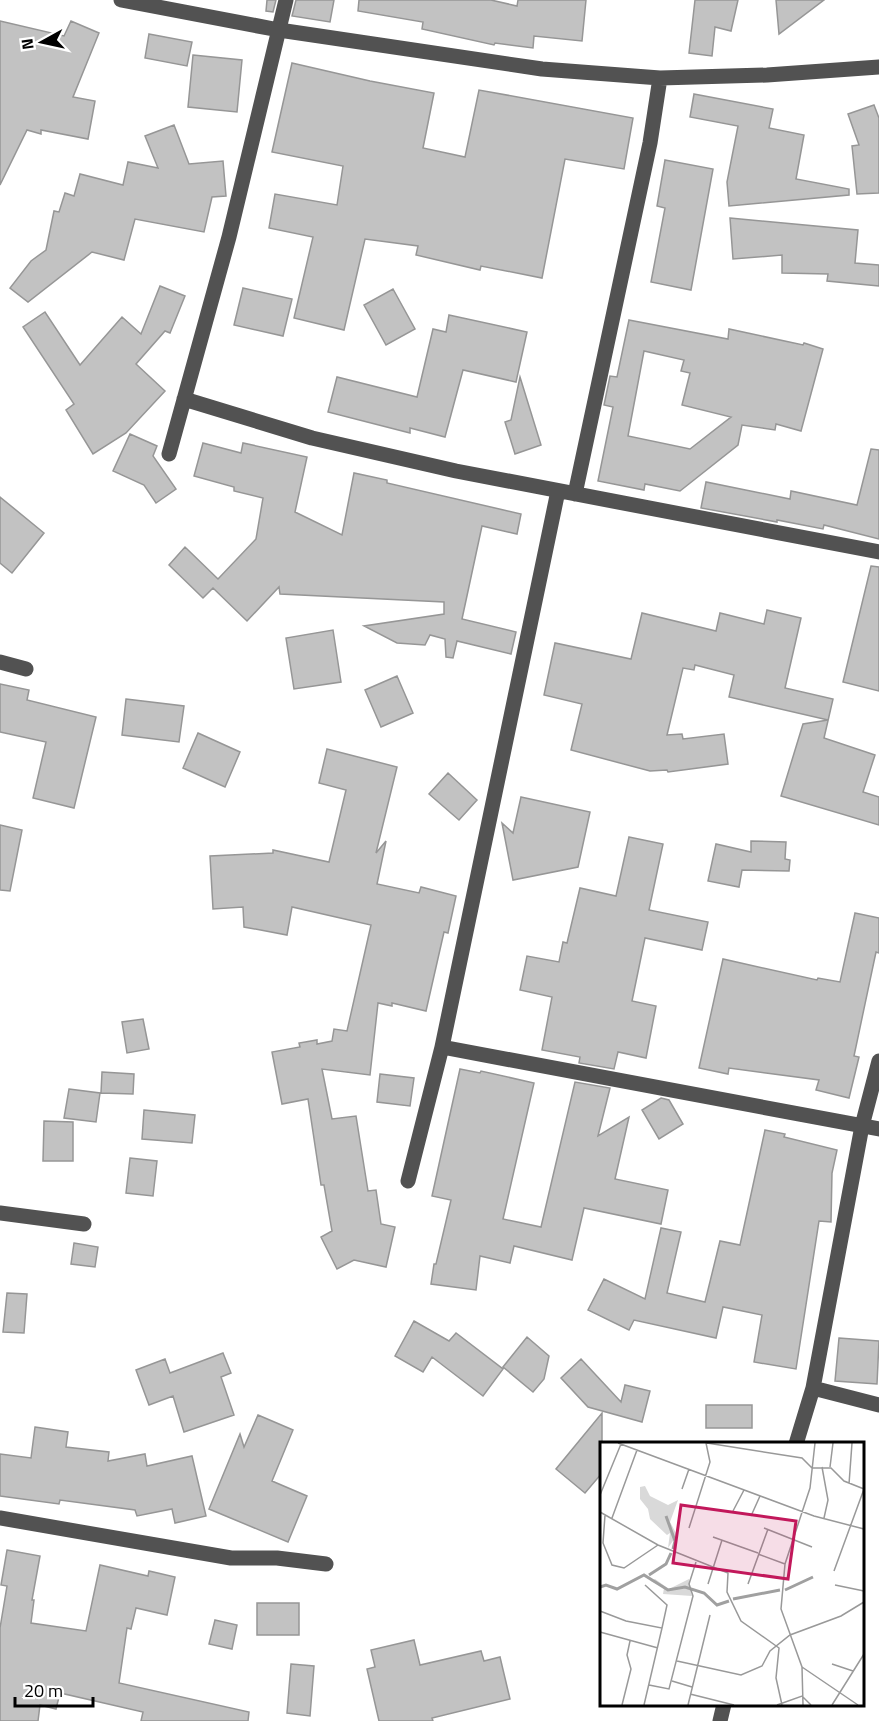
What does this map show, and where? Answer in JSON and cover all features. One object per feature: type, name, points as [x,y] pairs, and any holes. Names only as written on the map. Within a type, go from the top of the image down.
[{"type":"street","points":[[121,0],[279,30],[542,69],[660,78],[767,75],[879,67]]},
{"type":"street","points":[[169,454],[229,237],[286,0]]},
{"type":"street","points":[[575,494],[650,143],[660,78]]},
{"type":"street","points":[[184,399],[312,438],[456,471],[879,552]]},
{"type":"street","points":[[408,1181],[442,1047],[558,491]]},
{"type":"street","points":[[0,662],[26,669]]},
{"type":"street","points":[[442,1047],[879,1129]]},
{"type":"street","points":[[796,1442],[813,1389],[862,1126],[879,1062]]},
{"type":"street","points":[[0,1213],[84,1224]]},
{"type":"street","points":[[813,1389],[879,1405]]},
{"type":"street","points":[[0,1518],[231,1558],[278,1558],[326,1564]]},
{"type":"street","points":[[720,1721],[724,1706]]},
{"type":"building","points":[[267,0],[276,0],[273,12],[266,11]]},
{"type":"building","points":[[296,0],[334,0],[330,22],[292,16]]},
{"type":"building","points":[[359,0],[491,0],[517,6],[518,0],[586,0],[582,41],[534,36],[533,48],[495,43],[494,45],[422,29],[423,22],[358,11]]},
{"type":"building","points":[[695,0],[738,0],[731,31],[715,27],[712,56],[689,53]]},
{"type":"building","points":[[776,0],[824,0],[779,34]]},
{"type":"building","points":[[0,21],[64,36],[71,21],[99,33],[73,97],[95,101],[88,139],[41,130],[41,134],[27,130],[0,185]]},
{"type":"building","points":[[149,34],[192,42],[187,66],[145,58]]},
{"type":"building","points":[[193,55],[242,60],[237,112],[188,107]]},
{"type":"building","points":[[292,63],[434,93],[423,148],[465,157],[479,90],[633,118],[624,169],[565,159],[542,278],[481,266],[480,270],[416,255],[418,246],[365,239],[344,330],[294,318],[313,237],[269,228],[275,194],[337,205],[343,166],[272,152]]},
{"type":"building","points":[[694,94],[773,109],[769,128],[804,135],[796,179],[849,189],[849,195],[729,206],[727,182],[738,126],[690,117]]},
{"type":"building","points":[[874,105],[879,118],[879,193],[857,194],[852,146],[859,145],[848,114]]},
{"type":"building","points":[[174,125],[189,164],[223,161],[226,196],[212,197],[204,232],[135,219],[124,260],[92,252],[28,302],[10,288],[31,261],[46,250],[54,211],[59,212],[65,193],[74,196],[80,174],[123,185],[128,162],[158,168],[145,136]]},
{"type":"building","points":[[665,160],[713,169],[691,290],[651,282],[665,208],[657,206]]},
{"type":"building","points":[[730,218],[858,230],[855,263],[879,265],[879,286],[827,281],[828,274],[782,273],[782,255],[733,259]]},
{"type":"building","points":[[160,286],[185,296],[170,333],[165,331],[136,364],[165,391],[126,433],[93,454],[66,410],[74,404],[23,327],[45,312],[80,365],[122,317],[141,334]]},
{"type":"building","points":[[243,288],[292,299],[283,336],[234,325]]},
{"type":"building","points":[[393,289],[415,329],[386,345],[364,305]]},
{"type":"building","points":[[449,315],[527,332],[516,382],[463,370],[445,437],[410,428],[410,433],[328,412],[337,377],[417,397],[433,329],[446,332]]},
{"type":"building","points":[[629,320],[728,339],[729,329],[803,345],[804,343],[823,349],[801,431],[776,424],[775,430],[742,425],[738,445],[680,491],[645,484],[644,490],[598,481],[613,407],[604,405],[610,376],[617,377]],"holes":[[[644,351],[684,360],[681,371],[690,373],[682,405],[731,417],[690,449],[628,436]]]},
{"type":"building","points":[[520,377],[541,445],[515,454],[505,422],[511,420]]},
{"type":"building","points":[[130,434],[157,446],[153,456],[176,489],[156,503],[144,485],[113,471]]},
{"type":"building","points":[[203,443],[241,453],[243,443],[307,457],[295,512],[342,535],[354,473],[387,480],[387,483],[521,514],[517,534],[482,526],[462,619],[516,632],[511,654],[457,641],[453,658],[446,657],[445,639],[430,635],[425,645],[397,643],[364,626],[444,614],[444,602],[280,594],[279,587],[247,621],[213,588],[203,598],[169,565],[185,547],[218,579],[256,539],[263,498],[234,491],[234,487],[194,476]]},
{"type":"building","points":[[871,449],[879,450],[879,539],[824,525],[823,529],[701,508],[706,482],[790,499],[791,491],[857,505]]},
{"type":"building","points":[[0,497],[44,533],[12,573],[0,563]]},
{"type":"building","points":[[871,566],[879,567],[879,691],[843,682]]},
{"type":"building","points":[[767,610],[801,618],[785,688],[833,699],[824,738],[875,755],[863,792],[879,797],[879,825],[781,796],[803,724],[828,720],[729,697],[734,675],[695,665],[694,670],[683,668],[667,735],[682,734],[683,739],[724,734],[728,764],[668,772],[667,770],[650,771],[571,750],[582,704],[544,695],[555,643],[631,659],[642,613],[716,631],[720,613],[764,624]]},
{"type":"building","points":[[333,630],[341,682],[294,689],[286,638]]},
{"type":"building","points":[[397,676],[413,713],[381,727],[365,690]]},
{"type":"building","points":[[0,684],[29,690],[27,700],[96,717],[74,808],[33,798],[46,742],[0,732]]},
{"type":"building","points":[[126,699],[184,706],[179,742],[122,735]]},
{"type":"building","points":[[198,733],[240,752],[225,787],[183,768]]},
{"type":"building","points":[[327,749],[397,767],[376,853],[386,841],[377,884],[419,893],[421,887],[456,896],[448,933],[444,932],[426,1011],[392,1003],[392,1006],[378,1003],[370,1075],[322,1069],[332,1119],[356,1116],[368,1191],[376,1190],[381,1224],[395,1227],[386,1267],[354,1260],[337,1269],[321,1237],[332,1231],[324,1185],[321,1185],[308,1099],[282,1104],[272,1052],[300,1047],[299,1043],[317,1040],[317,1044],[332,1041],[334,1029],[347,1031],[371,925],[292,907],[287,935],[244,927],[243,907],[213,909],[210,856],[273,853],[273,850],[329,862],[346,790],[319,783]]},
{"type":"building","points":[[448,773],[477,800],[459,820],[429,794]]},
{"type":"building","points":[[521,797],[590,812],[578,867],[513,880],[502,823],[513,833]]},
{"type":"building","points":[[0,825],[22,830],[10,891],[0,890]]},
{"type":"building","points":[[629,837],[663,844],[649,910],[708,922],[702,950],[645,938],[632,1001],[656,1006],[646,1058],[618,1052],[614,1069],[579,1063],[580,1057],[542,1050],[552,997],[520,990],[527,956],[559,962],[563,942],[567,943],[580,888],[616,896]]},
{"type":"building","points":[[751,841],[786,842],[785,859],[790,860],[789,871],[742,870],[739,887],[708,881],[716,844],[751,852]]},
{"type":"building","points":[[855,913],[879,918],[879,953],[876,952],[854,1056],[859,1057],[849,1098],[816,1090],[819,1080],[729,1068],[728,1074],[699,1068],[723,959],[817,980],[818,978],[840,982]]},
{"type":"building","points":[[143,1019],[149,1049],[127,1053],[122,1022]]},
{"type":"building","points":[[460,1069],[480,1073],[481,1071],[534,1083],[503,1219],[541,1227],[575,1082],[610,1088],[598,1136],[629,1117],[615,1179],[668,1190],[661,1224],[584,1208],[572,1260],[514,1246],[510,1263],[480,1256],[476,1290],[431,1284],[451,1200],[432,1196]]},
{"type":"building","points":[[102,1072],[134,1074],[133,1094],[101,1093]]},
{"type":"building","points":[[380,1074],[414,1078],[410,1106],[377,1102]]},
{"type":"building","points":[[69,1089],[100,1093],[96,1122],[64,1118]]},
{"type":"building","points":[[661,1098],[669,1100],[683,1124],[659,1139],[642,1110]]},
{"type":"building","points":[[144,1110],[195,1115],[192,1143],[142,1139]]},
{"type":"building","points":[[44,1121],[73,1122],[73,1161],[43,1161]]},
{"type":"building","points":[[765,1130],[837,1150],[832,1173],[831,1222],[819,1221],[796,1369],[754,1362],[762,1315],[723,1307],[716,1338],[634,1320],[629,1330],[588,1310],[604,1279],[645,1299],[661,1228],[681,1232],[667,1293],[705,1302],[720,1241],[740,1245]]},
{"type":"building","points":[[130,1158],[157,1161],[153,1196],[126,1193]]},
{"type":"building","points":[[74,1243],[98,1247],[95,1267],[71,1264]]},
{"type":"building","points":[[7,1293],[27,1294],[24,1333],[3,1332]]},
{"type":"building","points":[[414,1321],[449,1341],[456,1333],[503,1369],[483,1396],[432,1357],[423,1372],[395,1356]]},
{"type":"building","points":[[527,1337],[549,1356],[544,1379],[533,1392],[503,1367]]},
{"type":"building","points":[[839,1338],[879,1341],[877,1384],[835,1381]]},
{"type":"building","points":[[223,1353],[231,1373],[221,1377],[234,1415],[184,1432],[173,1396],[149,1405],[136,1370],[165,1359],[170,1373]]},
{"type":"building","points":[[581,1359],[621,1402],[625,1385],[650,1391],[642,1422],[588,1407],[561,1378]]},
{"type":"building","points":[[706,1405],[752,1405],[752,1428],[706,1428]]},
{"type":"building","points":[[602,1413],[600,1475],[585,1493],[556,1469]]},
{"type":"building","points":[[258,1415],[293,1430],[272,1481],[307,1496],[288,1542],[209,1509],[240,1434],[244,1447]]},
{"type":"building","points":[[35,1427],[68,1432],[66,1447],[109,1452],[108,1461],[145,1454],[147,1466],[192,1456],[206,1516],[175,1523],[172,1509],[137,1516],[135,1510],[60,1500],[59,1504],[0,1496],[0,1454],[31,1458]]},
{"type":"building","points":[[7,1550],[40,1556],[32,1600],[34,1600],[31,1623],[86,1631],[100,1565],[148,1576],[149,1571],[175,1577],[167,1615],[136,1608],[131,1629],[127,1628],[119,1683],[249,1712],[248,1721],[141,1721],[143,1712],[60,1693],[56,1709],[40,1705],[38,1721],[0,1721],[0,1628],[7,1586],[1,1585]]},
{"type":"building","points":[[257,1603],[299,1603],[299,1635],[257,1635]]},
{"type":"building","points":[[215,1620],[237,1625],[232,1649],[209,1644]]},
{"type":"building","points":[[414,1640],[420,1665],[481,1651],[484,1661],[500,1657],[510,1699],[432,1718],[433,1721],[379,1721],[367,1669],[375,1667],[371,1650]]},
{"type":"building","points":[[291,1664],[314,1666],[310,1716],[287,1713]]}]
